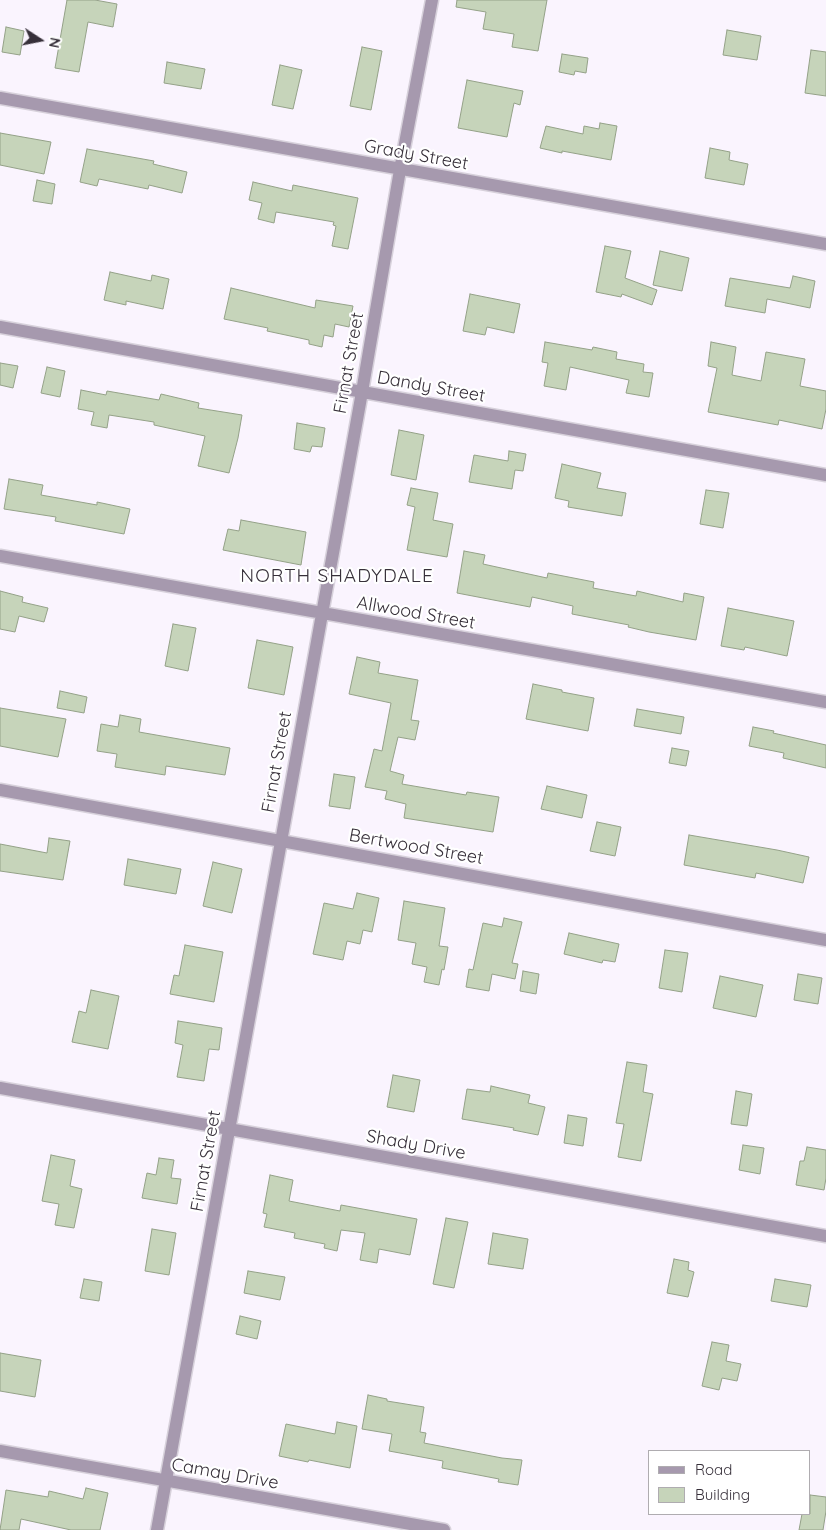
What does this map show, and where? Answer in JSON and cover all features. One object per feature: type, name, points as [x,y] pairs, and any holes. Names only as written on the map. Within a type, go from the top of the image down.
[{"type":"street","name":"Firnat Street","points":[[157,1530],[432,0]]},
{"type":"street","name":"Grady Street","points":[[0,98],[826,244]]},
{"type":"street","name":"Dandy Street","points":[[0,327],[826,475]]},
{"type":"street","name":"Allwood Street","points":[[0,556],[826,702]]},
{"type":"street","name":"Bertwood Street","points":[[0,790],[826,940]]},
{"type":"street","name":"Shady Drive","points":[[0,1088],[826,1236]]},
{"type":"street","name":"Camay Drive","points":[[0,1451],[444,1530]]},
{"type":"building","points":[[67,0],[95,0],[117,4],[113,27],[88,22],[79,72],[55,68]]},
{"type":"building","points":[[457,0],[547,0],[538,51],[512,47],[514,34],[483,29],[486,12],[456,7]]},
{"type":"building","points":[[6,27],[24,31],[20,55],[2,52]]},
{"type":"building","points":[[727,30],[761,36],[757,60],[723,55]]},
{"type":"building","points":[[362,47],[382,51],[371,110],[350,106]]},
{"type":"building","points":[[811,50],[826,52],[826,96],[805,93]]},
{"type":"building","points":[[562,54],[588,58],[586,73],[575,71],[574,75],[559,72]]},
{"type":"building","points":[[167,62],[205,69],[201,89],[164,83]]},
{"type":"building","points":[[280,65],[302,70],[293,109],[272,105]]},
{"type":"building","points":[[467,80],[523,91],[520,105],[514,103],[507,137],[458,128]]},
{"type":"building","points":[[600,123],[617,126],[611,160],[540,148],[546,126],[583,134],[584,126],[599,129]]},
{"type":"building","points":[[0,133],[51,142],[44,174],[0,165]]},
{"type":"building","points":[[710,148],[730,152],[729,160],[748,164],[744,185],[705,178]]},
{"type":"building","points":[[87,149],[154,161],[153,164],[187,172],[182,193],[149,185],[148,189],[99,179],[97,186],[80,182]]},
{"type":"building","points":[[37,180],[55,184],[52,204],[33,201]]},
{"type":"building","points":[[253,182],[292,191],[293,185],[358,198],[348,249],[332,246],[336,226],[333,225],[334,222],[276,212],[274,223],[258,219],[262,203],[249,200]]},
{"type":"building","points":[[605,246],[631,251],[625,278],[657,290],[652,305],[622,294],[621,297],[596,292]]},
{"type":"building","points":[[660,251],[689,258],[682,291],[653,285]]},
{"type":"building","points":[[110,272],[151,281],[152,275],[169,279],[163,309],[126,301],[126,305],[104,300]]},
{"type":"building","points":[[793,276],[815,281],[810,308],[767,299],[765,313],[725,306],[730,278],[790,288]]},
{"type":"building","points":[[231,288],[315,308],[316,300],[353,306],[349,327],[335,324],[333,337],[324,335],[322,347],[309,344],[309,340],[267,331],[268,328],[224,319]]},
{"type":"building","points":[[470,294],[520,304],[514,333],[487,327],[485,335],[463,331]]},
{"type":"building","points":[[545,342],[592,350],[593,347],[617,352],[616,359],[644,364],[643,372],[653,373],[649,397],[626,393],[629,380],[570,367],[566,390],[544,386],[548,363],[542,362]]},
{"type":"building","points":[[711,342],[736,347],[732,375],[761,381],[766,352],[805,359],[800,386],[826,391],[826,409],[822,429],[779,420],[778,425],[708,412],[717,368],[708,366]]},
{"type":"building","points":[[0,363],[18,366],[13,388],[0,385]]},
{"type":"building","points":[[47,367],[65,371],[60,397],[41,393]]},
{"type":"building","points":[[81,390],[106,395],[107,391],[159,400],[161,394],[199,403],[198,408],[242,415],[229,473],[198,466],[205,436],[154,425],[154,422],[109,415],[107,428],[91,425],[94,412],[78,409]]},
{"type":"building","points":[[297,423],[325,428],[322,447],[312,446],[310,452],[294,449]]},
{"type":"building","points":[[399,430],[424,435],[416,480],[391,475]]},
{"type":"building","points":[[509,451],[526,454],[523,471],[515,470],[512,489],[469,482],[474,455],[508,461]]},
{"type":"building","points":[[562,464],[601,473],[597,488],[626,493],[622,516],[568,507],[569,501],[555,498]]},
{"type":"building","points":[[9,479],[43,485],[41,495],[97,505],[97,502],[130,509],[124,534],[55,521],[56,517],[4,509]]},
{"type":"building","points":[[411,488],[438,493],[433,520],[453,524],[447,557],[407,550],[415,507],[407,505]]},
{"type":"building","points":[[706,490],[729,493],[723,528],[700,524]]},
{"type":"building","points":[[241,520],[306,532],[301,565],[223,550],[228,529],[239,531]]},
{"type":"building","points":[[464,551],[485,555],[483,564],[547,578],[548,573],[594,582],[593,588],[636,596],[637,591],[683,602],[684,593],[704,597],[696,640],[649,632],[628,627],[629,625],[572,614],[573,606],[532,597],[530,607],[457,593]]},
{"type":"building","points":[[0,591],[23,597],[22,602],[48,608],[44,622],[19,616],[15,632],[0,629]]},
{"type":"building","points":[[728,608],[794,621],[787,656],[745,647],[744,650],[721,646]]},
{"type":"building","points":[[173,624],[196,628],[188,671],[165,666]]},
{"type":"building","points":[[257,640],[293,647],[284,695],[248,688]]},
{"type":"building","points":[[357,657],[380,662],[378,673],[418,680],[411,720],[419,721],[415,740],[398,737],[390,771],[404,775],[402,784],[466,795],[467,792],[499,797],[493,832],[404,818],[406,804],[385,799],[387,791],[365,787],[374,749],[382,751],[391,703],[349,694]]},
{"type":"building","points":[[533,684],[594,698],[588,731],[526,719]]},
{"type":"building","points":[[60,691],[87,697],[84,713],[57,708]]},
{"type":"building","points":[[0,708],[66,719],[58,757],[0,746]]},
{"type":"building","points":[[637,709],[684,717],[681,734],[634,726]]},
{"type":"building","points":[[120,715],[141,719],[139,732],[230,748],[225,775],[166,766],[165,775],[115,767],[117,754],[97,751],[101,724],[118,727]]},
{"type":"building","points":[[753,727],[826,745],[826,768],[783,758],[784,753],[749,746]]},
{"type":"building","points":[[672,748],[689,751],[686,766],[669,763]]},
{"type":"building","points":[[334,774],[355,777],[350,809],[329,806]]},
{"type":"building","points":[[547,786],[587,795],[582,818],[541,809]]},
{"type":"building","points":[[597,822],[621,827],[615,856],[590,851]]},
{"type":"building","points":[[689,835],[809,857],[803,883],[756,873],[755,878],[684,865]]},
{"type":"building","points":[[49,838],[70,841],[63,880],[0,871],[0,844],[47,853]]},
{"type":"building","points":[[128,859],[181,869],[176,894],[124,885]]},
{"type":"building","points":[[213,862],[242,869],[232,913],[203,906]]},
{"type":"building","points":[[357,893],[379,898],[372,932],[363,930],[360,944],[347,941],[343,960],[313,954],[324,903],[353,909]]},
{"type":"building","points":[[404,901],[445,908],[439,946],[448,947],[439,985],[424,982],[427,967],[412,964],[416,943],[398,940]]},
{"type":"building","points":[[504,918],[522,922],[512,963],[518,964],[515,979],[492,974],[489,991],[466,987],[469,969],[473,970],[483,923],[502,927]]},
{"type":"building","points":[[569,933],[619,944],[615,962],[603,960],[602,963],[564,954]]},
{"type":"building","points":[[185,945],[223,952],[214,1002],[170,994],[174,975],[179,976]]},
{"type":"building","points":[[665,950],[688,953],[682,992],[659,988]]},
{"type":"building","points":[[523,971],[539,974],[536,994],[520,991]]},
{"type":"building","points":[[798,974],[822,978],[818,1004],[794,1000]]},
{"type":"building","points":[[720,976],[763,985],[756,1017],[713,1008]]},
{"type":"building","points":[[91,990],[119,996],[108,1049],[72,1042],[79,1011],[86,1013]]},
{"type":"building","points":[[178,1021],[222,1028],[219,1050],[209,1049],[204,1081],[177,1077],[183,1045],[175,1043]]},
{"type":"building","points":[[627,1062],[647,1065],[643,1092],[653,1094],[641,1161],[618,1157],[624,1124],[616,1123]]},
{"type":"building","points":[[393,1075],[420,1080],[414,1112],[387,1107]]},
{"type":"building","points":[[491,1086],[530,1095],[528,1103],[545,1107],[538,1135],[513,1130],[514,1128],[462,1119],[467,1089],[490,1092]]},
{"type":"building","points":[[736,1091],[752,1094],[747,1126],[731,1124]]},
{"type":"building","points":[[568,1115],[587,1118],[583,1146],[564,1143]]},
{"type":"building","points":[[743,1145],[764,1148],[760,1174],[739,1170]]},
{"type":"building","points":[[807,1147],[826,1150],[824,1190],[796,1185],[800,1161],[804,1161]]},
{"type":"building","points":[[51,1155],[75,1160],[70,1186],[82,1189],[74,1228],[55,1225],[59,1204],[42,1201]]},
{"type":"building","points":[[159,1158],[174,1160],[171,1178],[181,1179],[177,1204],[142,1198],[147,1173],[156,1175]]},
{"type":"building","points":[[270,1175],[293,1180],[289,1201],[340,1211],[341,1205],[417,1219],[410,1255],[379,1249],[377,1263],[360,1260],[365,1233],[341,1230],[337,1251],[324,1248],[325,1244],[294,1238],[295,1233],[264,1227],[267,1214],[263,1213]]},
{"type":"building","points":[[446,1218],[468,1222],[454,1288],[433,1284]]},
{"type":"building","points":[[152,1229],[176,1233],[169,1275],[145,1271]]},
{"type":"building","points":[[493,1233],[528,1239],[523,1269],[488,1264]]},
{"type":"building","points":[[674,1259],[689,1262],[688,1270],[694,1272],[688,1297],[667,1293]]},
{"type":"building","points":[[248,1271],[285,1277],[280,1300],[244,1293]]},
{"type":"building","points":[[84,1279],[102,1282],[99,1301],[80,1298]]},
{"type":"building","points":[[775,1279],[811,1285],[807,1307],[771,1301]]},
{"type":"building","points":[[240,1316],[261,1321],[257,1339],[236,1334]]},
{"type":"building","points":[[712,1342],[729,1345],[726,1361],[741,1364],[737,1381],[722,1378],[719,1390],[702,1386]]},
{"type":"building","points":[[0,1353],[41,1360],[35,1397],[0,1391]]},
{"type":"building","points":[[368,1395],[387,1399],[387,1401],[424,1407],[420,1432],[426,1433],[424,1443],[522,1460],[518,1485],[498,1482],[499,1479],[442,1468],[443,1461],[389,1451],[392,1434],[362,1429]]},
{"type":"building","points":[[337,1422],[357,1426],[350,1468],[279,1456],[286,1424],[335,1434]]},
{"type":"building","points":[[86,1488],[108,1493],[100,1530],[71,1530],[21,1519],[19,1530],[0,1530],[6,1490],[48,1497],[49,1491],[83,1499]]},
{"type":"building","points":[[811,1495],[826,1497],[823,1530],[799,1530],[802,1515],[811,1515]]},
{"type":"district","name":"NORTH SHADYDALE","points":[[337,576]]}]
